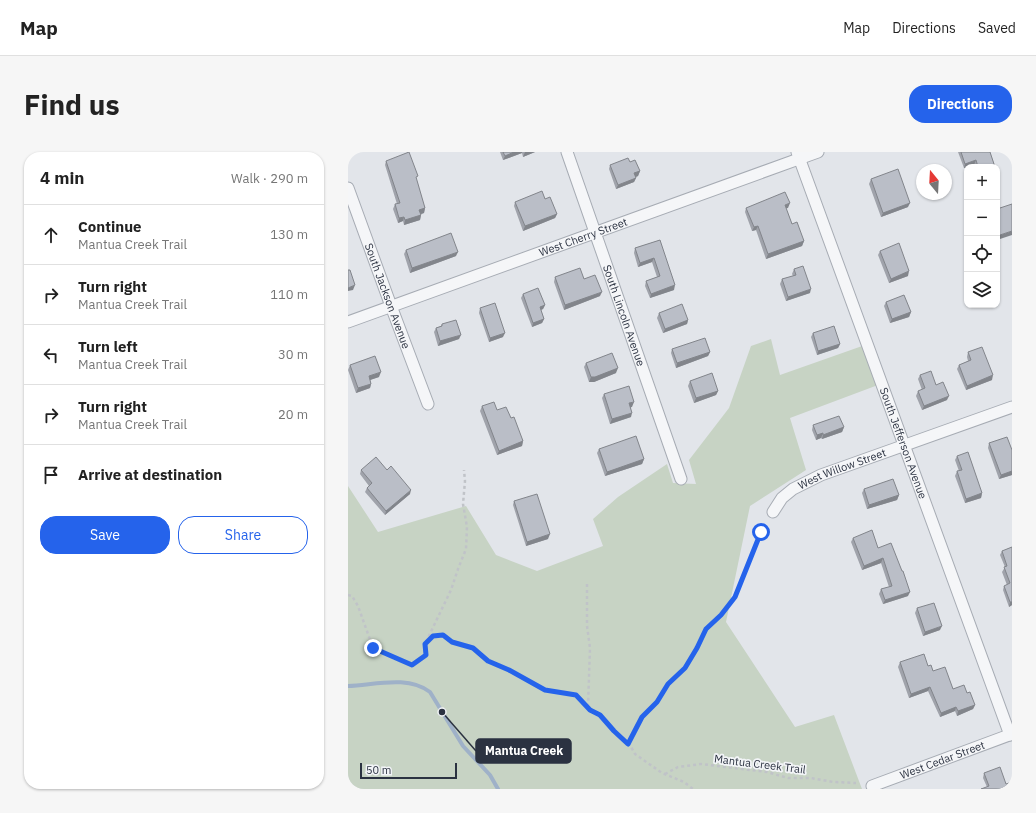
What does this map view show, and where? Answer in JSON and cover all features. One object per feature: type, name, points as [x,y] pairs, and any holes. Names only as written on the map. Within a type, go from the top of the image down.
[{"type":"street","name":"South Lincoln Avenue","points":[[567,152],[682,479]]},
{"type":"street","name":"West Cherry Street","points":[[348,322],[596,232],[798,155],[818,152]]},
{"type":"street","name":"South Jefferson Avenue","points":[[798,155],[1011,734]]},
{"type":"street","name":"South Jackson Avenue","points":[[348,188],[428,404]]},
{"type":"street","name":"West Willow Street","points":[[773,512],[782,498],[793,489],[821,475],[1012,407]]},
{"type":"street","name":"West Cedar Street","points":[[872,786],[1011,734]]},
{"type":"path","points":[[348,595],[352,596],[358,606],[373,648],[412,665],[426,655],[425,644],[451,590],[466,549],[467,527],[463,504],[465,481],[464,470]]},
{"type":"path","points":[[628,744],[642,717],[657,702],[668,684],[685,668],[706,629],[721,615],[735,597],[761,532]]},
{"type":"path","points":[[587,584],[587,626],[590,648],[588,707]]},
{"type":"path","points":[[425,644],[433,636],[443,635],[452,642],[473,648],[488,661],[509,670],[545,690],[576,695],[590,710],[600,715],[628,744],[635,754],[644,759],[652,767],[664,774],[684,782],[693,789]]},
{"type":"path","name":"Mantua Creek Trail","points":[[664,774],[678,767],[701,764],[767,772],[788,778],[811,778],[833,782],[856,783]]},
{"type":"green space","points":[[771,339],[780,375],[865,345],[878,385],[790,418],[806,470],[750,506],[726,622],[795,727],[834,715],[862,789],[348,789],[348,486],[378,532],[466,506],[496,555],[537,571],[603,546],[593,519],[618,497],[667,464],[673,483],[696,484],[689,460],[729,408],[751,346]]},
{"type":"building","points":[[409,152],[418,176],[416,177],[425,208],[419,210],[421,215],[405,220],[404,217],[399,218],[395,204],[400,203],[386,161]]},
{"type":"building","points":[[503,152],[514,152],[505,156]]},
{"type":"building","points":[[961,152],[990,152],[994,164],[977,164],[976,160],[965,164]]},
{"type":"building","points":[[628,158],[630,162],[635,160],[640,171],[634,173],[636,178],[618,185],[610,165]]},
{"type":"building","points":[[898,169],[910,203],[883,213],[871,179]]},
{"type":"building","points":[[542,191],[545,199],[550,197],[557,214],[525,226],[515,202]]},
{"type":"building","points":[[785,192],[790,203],[785,205],[792,224],[797,222],[804,241],[768,254],[758,226],[754,227],[746,208]]},
{"type":"building","points":[[1012,204],[1012,231],[1000,235],[1000,208]]},
{"type":"building","points":[[451,233],[458,252],[412,268],[406,250]]},
{"type":"building","points":[[660,240],[675,285],[651,294],[646,281],[660,276],[654,258],[640,263],[635,248]]},
{"type":"building","points":[[899,243],[909,271],[891,279],[880,251]]},
{"type":"building","points":[[803,266],[811,289],[788,297],[782,279],[796,275],[794,269]]},
{"type":"building","points":[[580,268],[584,279],[595,275],[602,292],[565,305],[555,277]]},
{"type":"building","points":[[348,270],[350,270],[355,285],[348,288]]},
{"type":"building","points":[[538,288],[545,305],[540,307],[544,319],[533,323],[523,294]]},
{"type":"building","points":[[904,295],[911,312],[892,319],[886,302]]},
{"type":"building","points":[[495,303],[505,333],[490,338],[480,308]]},
{"type":"building","points":[[682,304],[688,320],[665,329],[659,313]]},
{"type":"building","points":[[456,320],[461,335],[440,341],[436,328],[442,326],[442,324]]},
{"type":"building","points":[[834,326],[840,344],[818,351],[813,333]]},
{"type":"building","points":[[705,338],[710,352],[677,363],[672,349]]},
{"type":"building","points":[[982,347],[993,375],[967,386],[959,365],[971,360],[968,352]]},
{"type":"building","points":[[612,353],[618,368],[595,377],[591,377],[586,363]]},
{"type":"building","points":[[375,356],[381,372],[369,376],[371,384],[358,388],[350,365]]},
{"type":"building","points":[[931,371],[936,385],[943,382],[949,396],[924,406],[918,391],[925,388],[920,375]]},
{"type":"building","points":[[712,373],[718,391],[696,398],[690,381]]},
{"type":"building","points":[[629,386],[634,402],[629,403],[632,413],[612,419],[604,394]]},
{"type":"building","points":[[494,402],[497,410],[506,407],[511,418],[514,417],[523,441],[499,451],[482,406]]},
{"type":"building","points":[[839,416],[844,427],[823,435],[823,433],[817,435],[813,425]]},
{"type":"building","points":[[636,436],[644,459],[607,472],[599,449]]},
{"type":"building","points":[[1007,437],[1012,450],[1012,471],[1001,475],[989,443]]},
{"type":"building","points":[[968,452],[982,493],[966,499],[957,471],[962,470],[957,456]]},
{"type":"building","points":[[376,457],[387,470],[391,466],[411,490],[386,511],[367,488],[372,483],[361,470]]},
{"type":"building","points":[[893,479],[899,495],[869,505],[864,489]]},
{"type":"building","points":[[537,494],[550,534],[527,542],[514,501]]},
{"type":"building","points":[[872,530],[878,548],[891,543],[910,592],[885,600],[881,589],[892,586],[883,558],[864,566],[853,538]]},
{"type":"building","points":[[1012,547],[1012,602],[1010,602],[1004,586],[1010,583],[1004,567],[1007,566],[1002,551]]},
{"type":"building","points":[[934,603],[942,626],[925,632],[917,608]]},
{"type":"building","points":[[924,654],[928,666],[931,665],[933,671],[945,667],[953,689],[964,685],[967,693],[970,692],[975,705],[958,711],[956,707],[941,713],[930,687],[911,694],[900,662]]},
{"type":"building","points":[[1000,767],[1006,784],[1012,782],[1012,789],[981,789],[989,786],[984,773]]},
{"type":"waterway","points":[[348,686],[401,682],[421,687],[430,692],[463,746],[490,775],[498,789]]},
{"type":"place","name":"Mantua Creek","points":[[442,712]]},
{"type":"route","points":[[373,648],[412,665],[426,655],[425,644],[433,636],[443,635],[452,642],[473,648],[488,661],[527,679],[545,690],[576,695],[590,710],[600,715],[628,744],[642,717],[657,702],[668,684],[685,668],[706,629],[721,615],[735,597],[744,576],[751,553],[761,532]]}]
